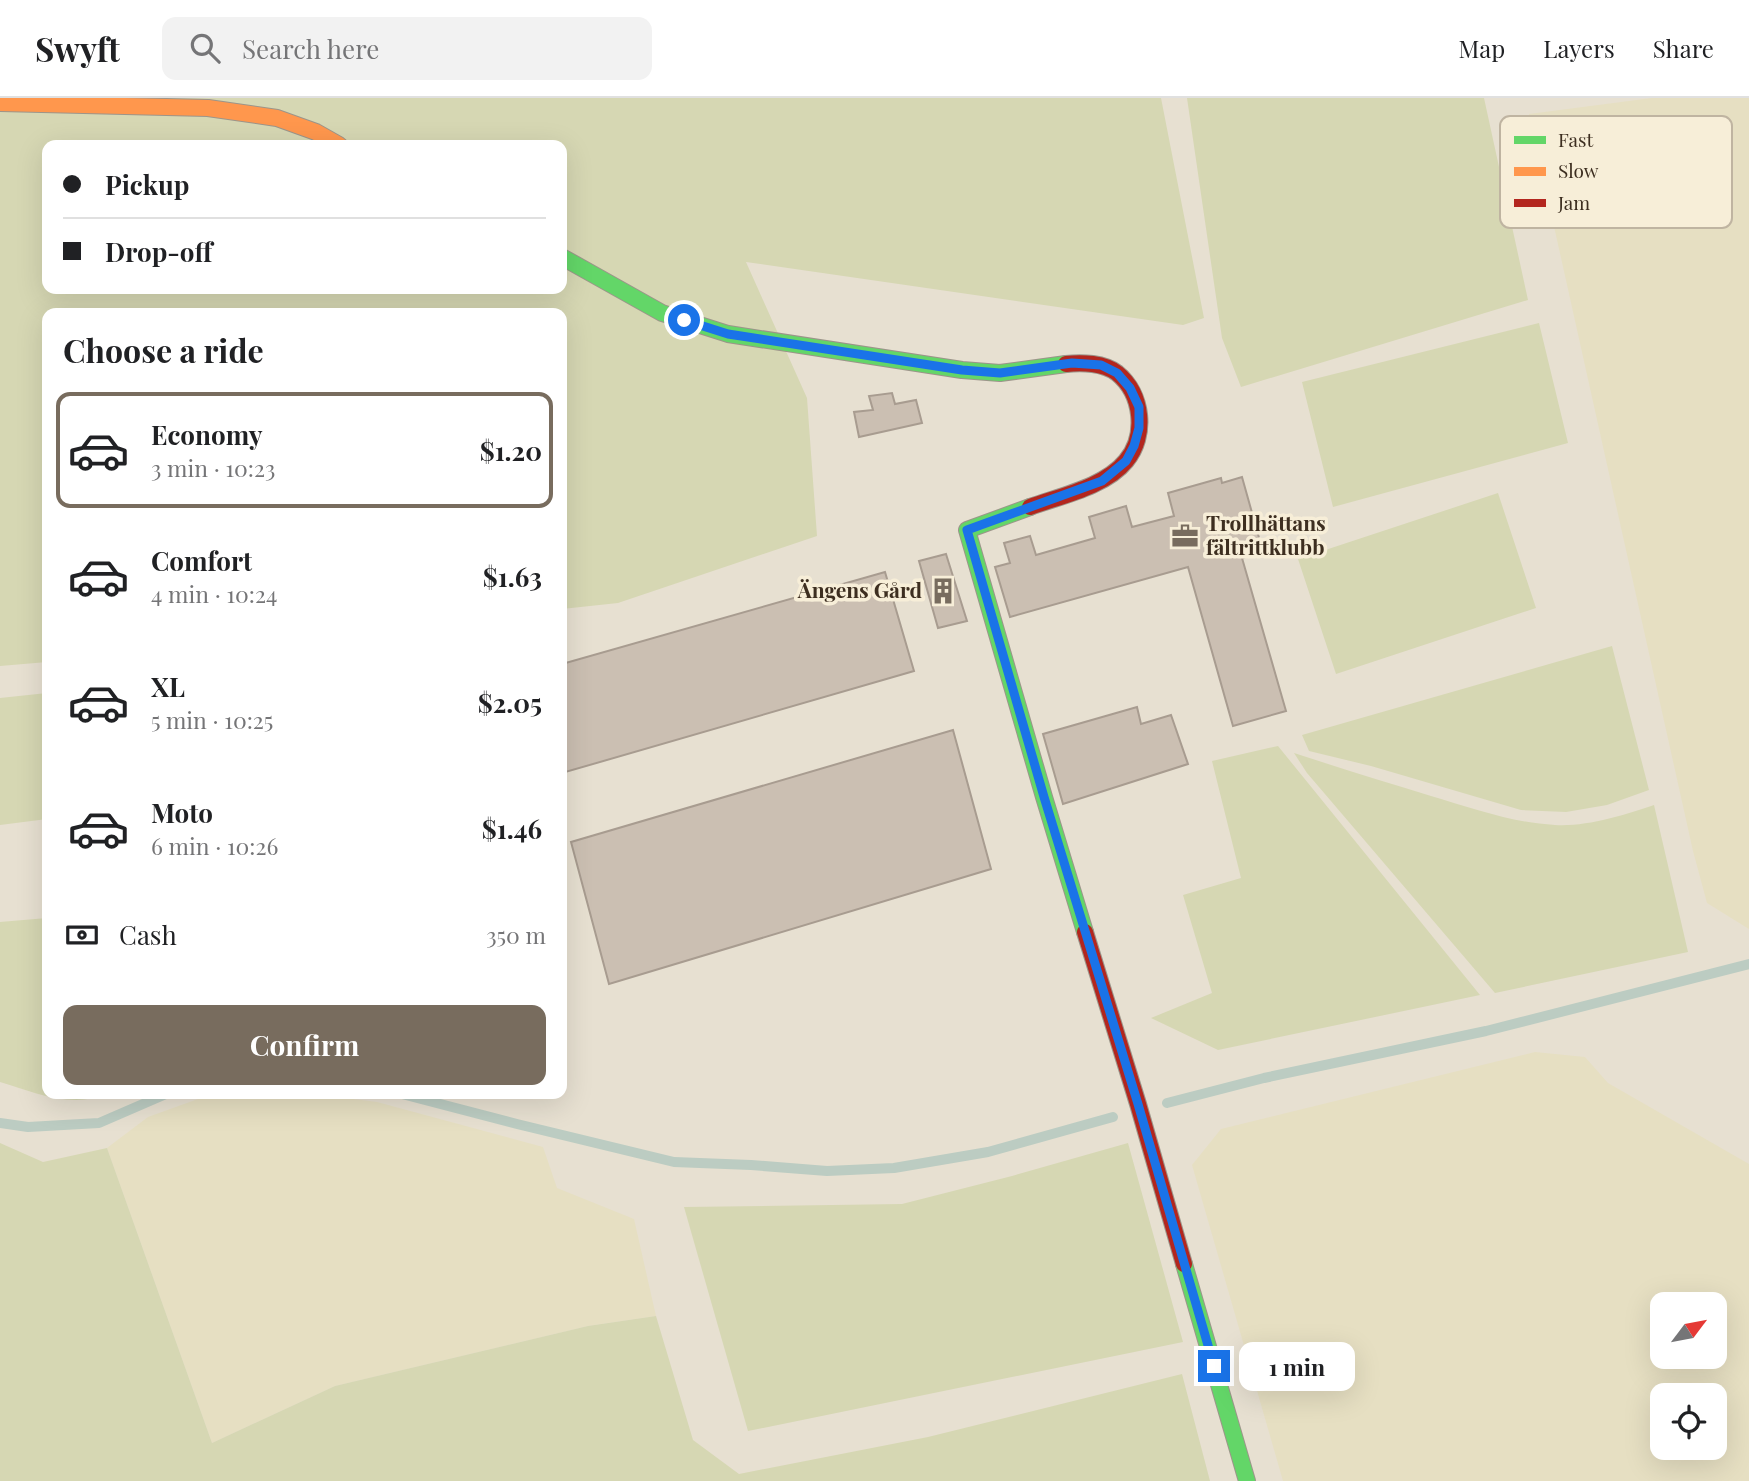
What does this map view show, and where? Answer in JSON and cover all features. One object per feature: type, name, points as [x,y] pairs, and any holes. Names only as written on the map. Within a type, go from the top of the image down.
[{"type":"street","points":[[0,103],[208,108],[277,118],[330,140]]},
{"type":"street","points":[[567,260],[662,313],[728,334],[962,370],[1000,373],[1072,363],[1101,365],[1117,373],[1130,388],[1139,407],[1139,428],[1126,461],[1102,481],[967,530],[1247,1481]]},
{"type":"shaded area","points":[[1652,98],[1749,98],[1749,929],[1707,903],[1693,851],[1554,228],[1732,228],[1732,116],[1529,114]]},
{"type":"shaded area","points":[[1535,1052],[1585,1057],[1608,1083],[1749,1164],[1749,1481],[1283,1481],[1192,1165],[1221,1129]]},
{"type":"shaded area","points":[[198,1099],[353,1099],[377,1102],[543,1147],[557,1188],[634,1219],[656,1316],[588,1326],[335,1386],[212,1443],[107,1148],[148,1117]]},
{"type":"green space","points":[[0,98],[1161,98],[1204,318],[1183,325],[746,262],[807,398],[817,536],[618,603],[567,608],[567,308],[42,308],[42,662],[0,666]]},
{"type":"green space","points":[[1187,98],[1484,98],[1500,171],[1500,228],[1512,228],[1528,300],[1241,387],[1222,338]]},
{"type":"green space","points":[[1539,323],[1568,443],[1333,507],[1302,382]]},
{"type":"green space","points":[[1498,493],[1536,608],[1336,674],[1298,559]]},
{"type":"green space","points":[[1612,646],[1649,790],[1607,805],[1566,812],[1521,810],[1371,766],[1309,751],[1302,735]]},
{"type":"green space","points":[[42,694],[42,820],[0,825],[0,698]]},
{"type":"green space","points":[[1278,746],[1480,995],[1218,1050],[1151,1018],[1212,993],[1183,895],[1241,878],[1212,761]]},
{"type":"green space","points":[[1294,753],[1477,810],[1539,824],[1592,822],[1654,805],[1688,952],[1495,993],[1307,773]]},
{"type":"green space","points":[[42,918],[42,1095],[0,1082],[0,922]]},
{"type":"green space","points":[[0,1143],[43,1162],[107,1148],[212,1443],[335,1386],[588,1326],[656,1316],[693,1440],[739,1474],[928,1437],[1182,1374],[1210,1481],[0,1481]]},
{"type":"green space","points":[[1128,1143],[1183,1342],[748,1431],[684,1207],[902,1204]]},
{"type":"building","points":[[892,393],[895,404],[916,400],[922,423],[859,437],[854,412],[873,410],[869,396]]},
{"type":"building","points":[[1242,477],[1263,552],[1242,558],[1286,711],[1233,726],[1188,567],[1010,617],[995,567],[1010,563],[1004,543],[1030,536],[1036,555],[1095,538],[1089,517],[1126,506],[1132,527],[1174,516],[1168,493],[1221,478],[1222,483]]},
{"type":"building","name":"Ängens Gård","points":[[946,554],[967,621],[938,628],[919,561]]},
{"type":"building","points":[[885,572],[914,671],[567,772],[567,663]]},
{"type":"building","points":[[1137,707],[1141,724],[1171,715],[1188,764],[1063,804],[1043,734]]},
{"type":"building","points":[[953,730],[991,869],[609,984],[571,842]]},
{"type":"waterway","points":[[1167,1103],[1264,1078],[1486,1031],[1749,964]]},
{"type":"waterway","points":[[0,1123],[28,1127],[99,1123],[154,1099]]},
{"type":"waterway","points":[[421,1099],[674,1162],[827,1171],[894,1168],[988,1152],[1113,1117]]},
{"type":"traffic: fast","points":[[567,260],[662,313],[728,334],[962,370],[1000,373],[1066,364]]},
{"type":"traffic: fast","points":[[1030,507],[967,530],[1085,932]]},
{"type":"traffic: fast","points":[[1184,1264],[1247,1481]]},
{"type":"traffic: slow","points":[[0,103],[208,108],[277,118],[330,140]]},
{"type":"traffic: jam","points":[[1030,507],[1081,490],[1106,478],[1126,461],[1137,440],[1137,403],[1126,382],[1106,367],[1086,363],[1066,364]]},
{"type":"traffic: jam","points":[[1085,932],[1184,1264]]},
{"type":"place","name":"Trollhättans fältrittklubb","points":[[1185,536]]},
{"type":"place","name":"Ängens Gård","points":[[943,591]]},
{"type":"route","points":[[684,320],[728,334],[962,370],[1000,373],[1072,363],[1101,365],[1117,373],[1130,388],[1139,407],[1139,428],[1126,461],[1102,481],[967,530],[1214,1366]]}]
